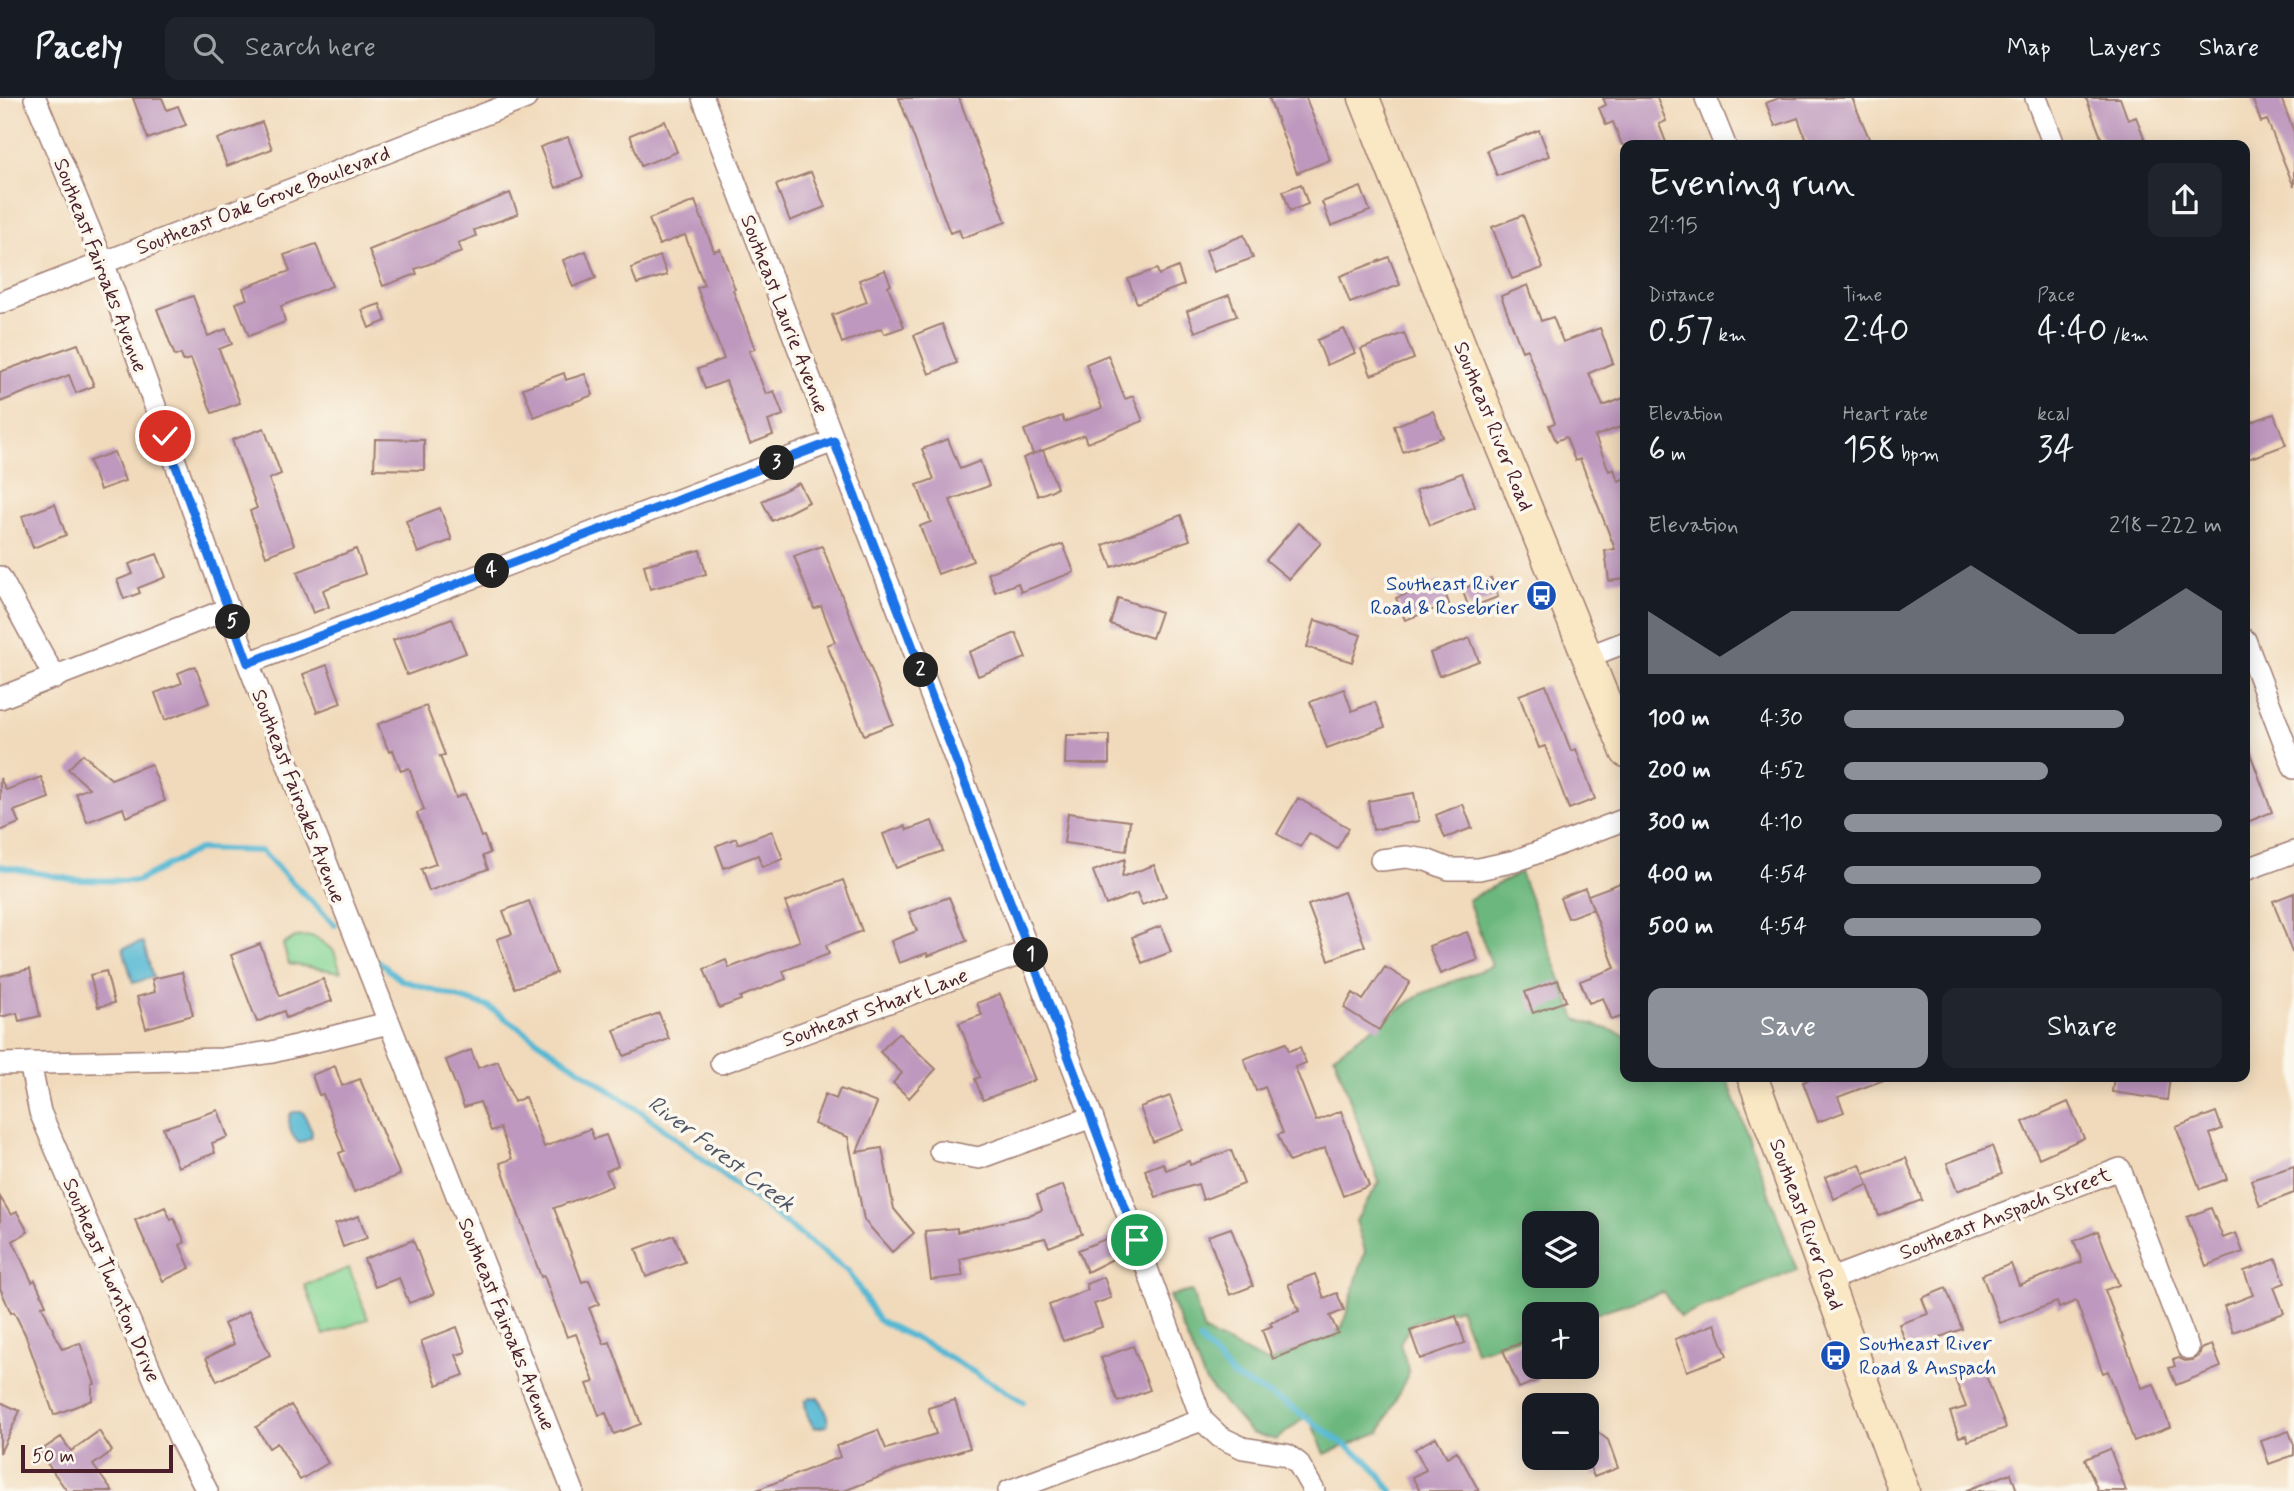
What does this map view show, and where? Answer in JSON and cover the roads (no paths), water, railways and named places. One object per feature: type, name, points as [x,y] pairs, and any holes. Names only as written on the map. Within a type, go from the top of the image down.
[{"type":"street","name":"Southeast Fairoaks Avenue","points":[[35,98],[103,262],[248,663],[573,1491]]},
{"type":"street","name":"Southeast Oak Grove Boulevard","points":[[0,303],[526,98]]},
{"type":"street","name":"Southeast Laurie Avenue","points":[[703,98],[1092,1116],[1202,1420]]},
{"type":"street","name":"Southeast River Road","points":[[1364,98],[1463,351],[1620,737]]},
{"type":"street","points":[[1706,98],[1723,140]]},
{"type":"street","points":[[2036,98],[2052,140]]},
{"type":"street","points":[[248,663],[834,441]]},
{"type":"street","points":[[0,577],[55,678]]},
{"type":"street","points":[[0,698],[228,609]]},
{"type":"street","points":[[1587,657],[1620,644]]},
{"type":"street","points":[[2250,653],[2294,768]]},
{"type":"street","points":[[1381,860],[1406,857],[1426,860],[1449,869],[1479,869],[1516,861],[1620,821]]},
{"type":"street","points":[[2250,868],[2294,852]]},
{"type":"street","name":"Southeast Stuart Lane","points":[[721,1063],[1029,951]]},
{"type":"street","points":[[0,1064],[223,1059],[272,1052],[388,1023]]},
{"type":"street","name":"Southeast Thornton Drive","points":[[30,1063],[40,1112],[180,1439],[207,1491]]},
{"type":"street","name":"Southeast River Road","points":[[1754,1082],[1904,1491]]},
{"type":"street","points":[[940,1152],[979,1158],[1092,1116]]},
{"type":"street","name":"Southeast Anspach Street","points":[[1828,1280],[2120,1169],[2188,1348]]},
{"type":"street","points":[[1009,1491],[1202,1420],[1220,1437],[1243,1448],[1287,1455],[1298,1462],[1314,1491]]},
{"type":"water","points":[[143,942],[153,977],[133,983],[123,948]]},
{"type":"water","points":[[303,1112],[312,1132],[311,1138],[299,1143],[289,1125],[291,1113]]},
{"type":"water","points":[[811,1397],[818,1398],[822,1404],[827,1415],[827,1426],[815,1428],[811,1422],[805,1401]]},
{"type":"waterway","name":"River Forest Creek","points":[[0,866],[75,880],[137,881],[199,849],[261,851],[335,925]]},
{"type":"waterway","name":"River Forest Creek","points":[[378,961],[401,980],[489,1007],[644,1114],[849,1272],[878,1320],[934,1348],[1023,1402]]},
{"type":"waterway","name":"River Forest Creek","points":[[1200,1340],[1235,1378],[1284,1402],[1368,1461],[1392,1491]]},
{"type":"place","name":"Southeast River Road & Rosebrier","points":[[1542,595]]},
{"type":"place","name":"Southeast River Road & Anspach","points":[[1836,1355]]}]
